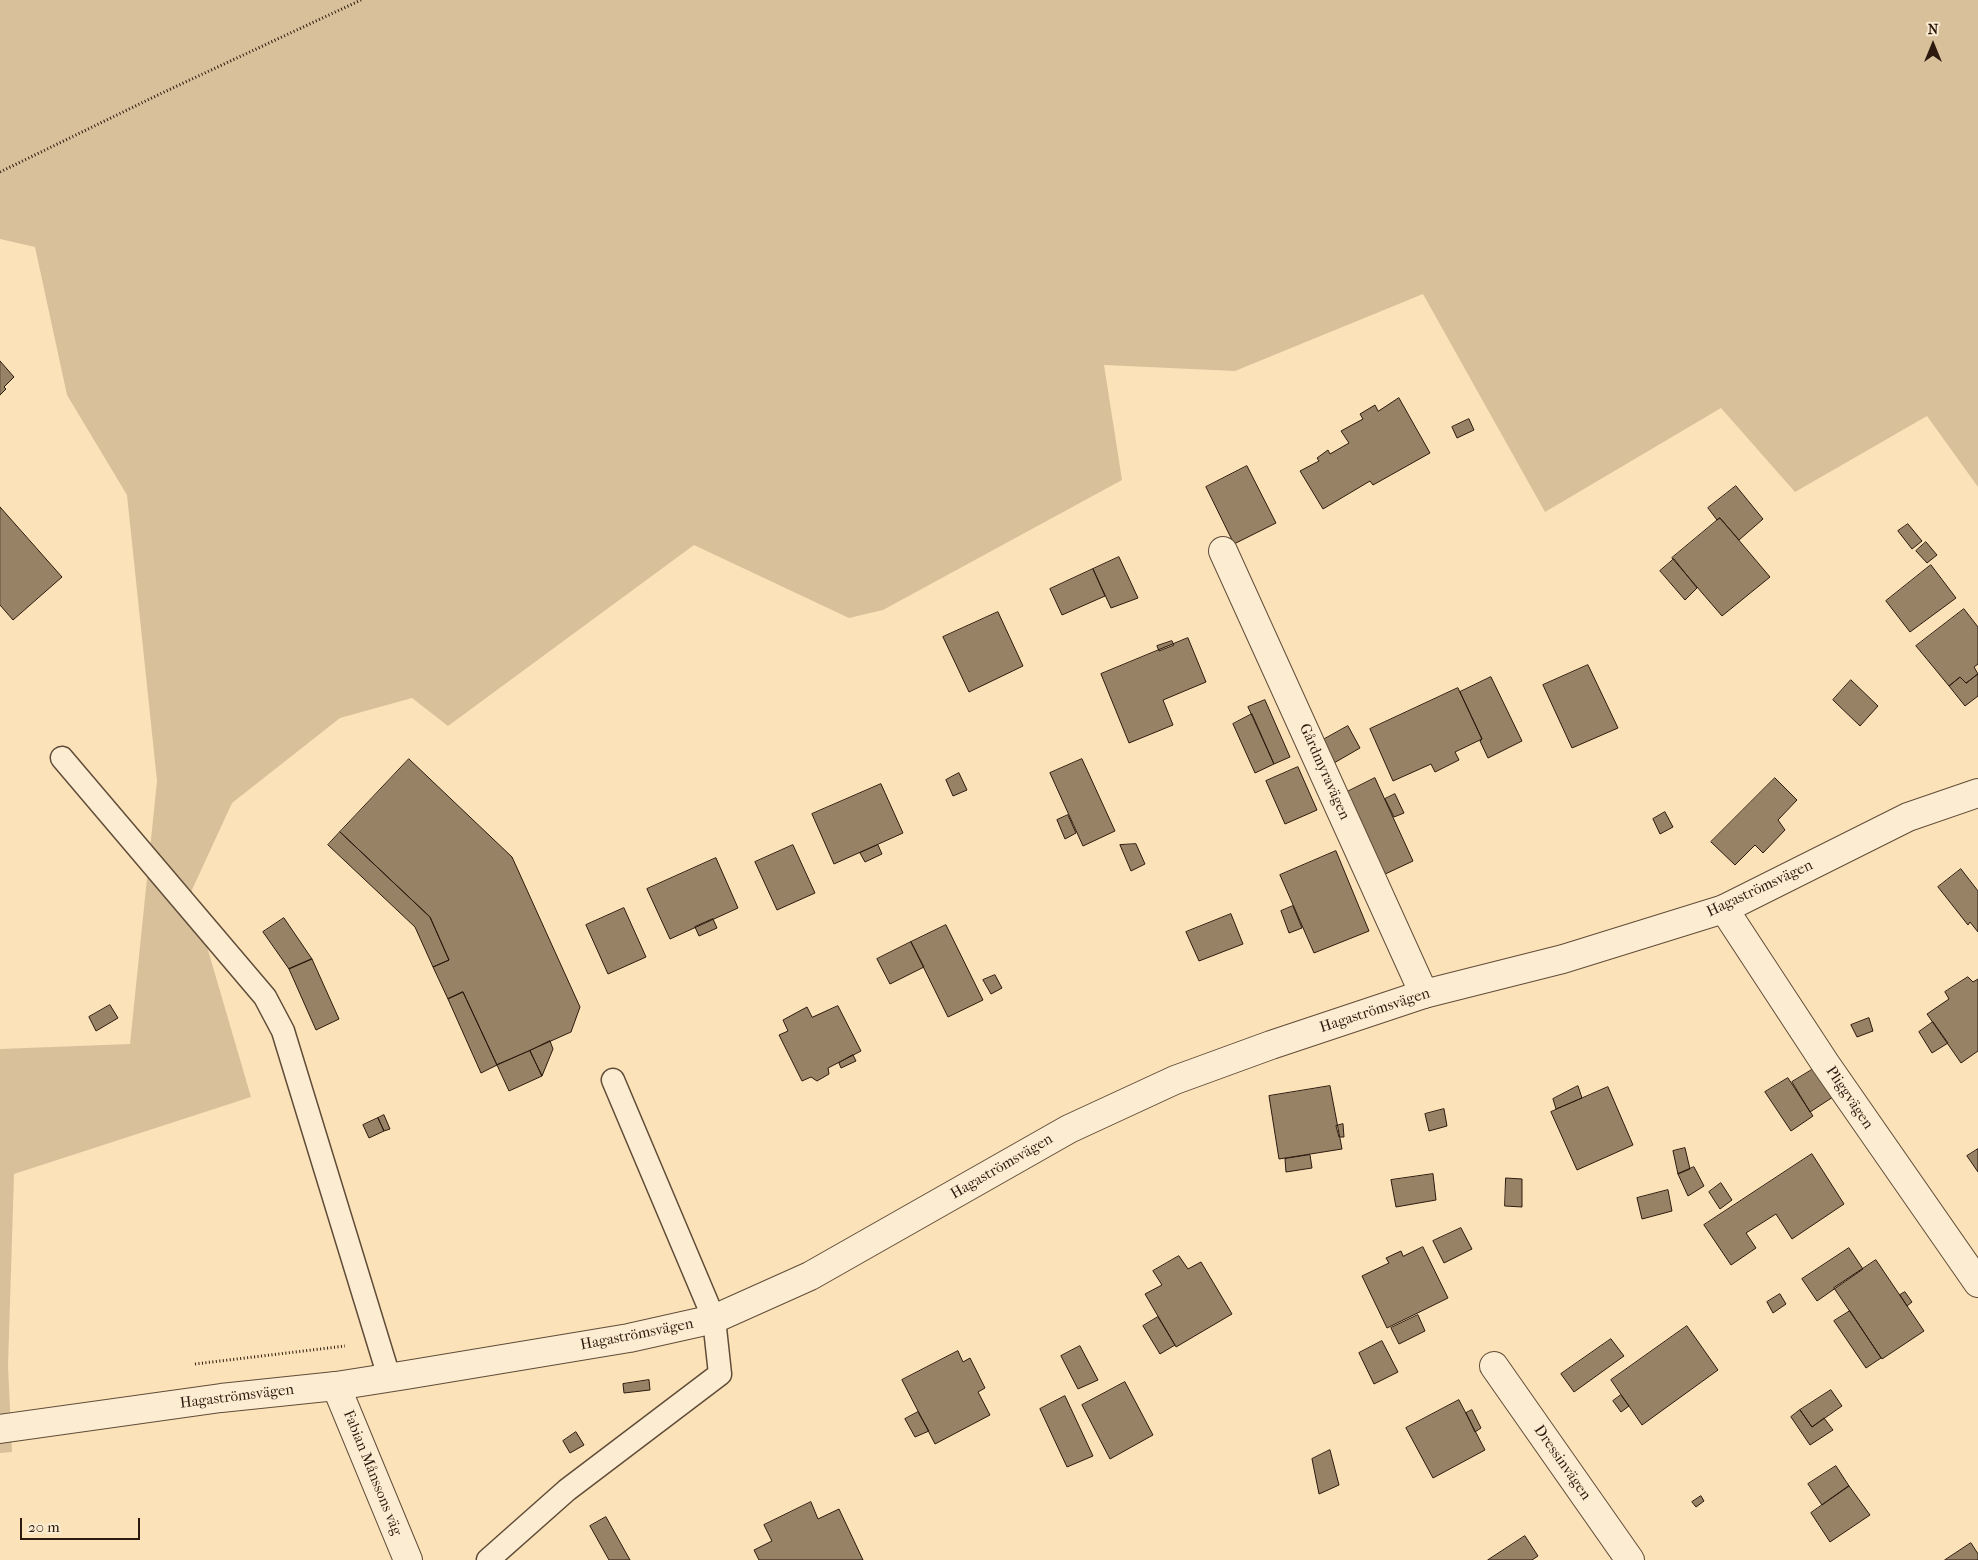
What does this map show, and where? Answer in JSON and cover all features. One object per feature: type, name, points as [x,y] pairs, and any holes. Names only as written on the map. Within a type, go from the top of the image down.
[{"type":"street","name":"Gårdmyravägen","points":[[1223,550],[1424,994]]},
{"type":"street","name":"Hagaströmsvägen","points":[[0,1429],[221,1398],[336,1386],[629,1338],[714,1319],[810,1276],[1070,1129],[1174,1080],[1271,1045],[1424,994],[1563,959],[1724,909],[1908,817],[1978,792]]},
{"type":"street","name":"Pliggvägen","points":[[1724,909],[1825,1064],[1978,1283]]},
{"type":"street","name":"Dressinvägen","points":[[1494,1366],[1630,1560]]},
{"type":"street","name":"Fabian Månssons väg","points":[[336,1386],[408,1560]]},
{"type":"lane","points":[[62,758],[265,997],[283,1031],[389,1377]]},
{"type":"lane","points":[[488,1560],[566,1490],[720,1374],[714,1319],[613,1080]]},
{"type":"path","points":[[0,172],[162,93],[361,0]]},
{"type":"path","points":[[190,1365],[208,1361],[379,1343]]},
{"type":"shaded area","points":[[0,0],[1978,0],[1978,487],[1927,416],[1795,492],[1721,408],[1545,512],[1423,294],[1235,371],[1104,365],[1122,480],[883,610],[849,618],[694,545],[448,726],[412,698],[340,718],[232,803],[191,892],[251,1097],[14,1174],[8,1366],[12,1452],[0,1453],[0,1049],[130,1044],[157,781],[127,495],[67,395],[35,247],[0,239]]},
{"type":"building","points":[[0,361],[14,377],[4,387],[6,389],[0,395]]},
{"type":"building","points":[[1399,398],[1430,453],[1373,485],[1370,481],[1323,509],[1300,471],[1319,461],[1317,458],[1328,450],[1330,454],[1349,443],[1341,431],[1363,419],[1360,414],[1375,405],[1378,411]]},
{"type":"building","points":[[1469,419],[1474,430],[1457,438],[1452,427]]},
{"type":"building","points":[[1247,466],[1276,523],[1234,544],[1206,487]]},
{"type":"building","points":[[1736,486],[1763,519],[1739,540],[1720,518],[1717,520],[1708,508]]},
{"type":"building","points":[[0,507],[62,577],[13,620],[0,605]]},
{"type":"building","points":[[1720,518],[1770,577],[1722,616],[1672,558]]},
{"type":"building","points":[[1908,524],[1922,541],[1912,549],[1898,531]]},
{"type":"building","points":[[1926,542],[1937,555],[1927,563],[1916,551]]},
{"type":"building","points":[[1119,557],[1138,598],[1111,608],[1093,569]]},
{"type":"building","points":[[1674,559],[1697,588],[1685,600],[1660,571]]},
{"type":"building","points":[[1931,565],[1956,598],[1910,632],[1886,601]]},
{"type":"building","points":[[1093,569],[1105,596],[1062,615],[1050,589]]},
{"type":"building","points":[[1964,609],[1978,627],[1978,664],[1974,667],[1978,674],[1966,683],[1960,677],[1949,686],[1916,646]]},
{"type":"building","points":[[998,612],[1023,666],[969,692],[943,637]]},
{"type":"building","points":[[1188,638],[1206,682],[1163,700],[1173,725],[1129,743],[1101,674]]},
{"type":"building","points":[[1172,641],[1174,645],[1159,651],[1157,646]]},
{"type":"building","points":[[1588,665],[1618,728],[1572,748],[1543,685]]},
{"type":"building","points":[[1978,674],[1978,696],[1965,706],[1949,686],[1960,677],[1966,683]]},
{"type":"building","points":[[1491,677],[1522,741],[1488,758],[1480,741],[1482,739],[1460,692]]},
{"type":"building","points":[[1851,680],[1878,706],[1860,726],[1833,700]]},
{"type":"building","points":[[1458,688],[1482,739],[1455,752],[1459,760],[1435,772],[1431,764],[1393,781],[1370,729]]},
{"type":"building","points":[[1265,700],[1290,757],[1274,764],[1248,707]]},
{"type":"building","points":[[1252,714],[1274,764],[1255,773],[1233,724]]},
{"type":"building","points":[[1348,726],[1360,748],[1334,763],[1321,741]]},
{"type":"building","points":[[409,759],[512,857],[580,1007],[571,1032],[497,1065],[463,992],[448,999],[433,967],[449,960],[430,917],[340,832]]},
{"type":"building","points":[[1082,759],[1115,831],[1083,846],[1050,773]]},
{"type":"building","points":[[1298,767],[1317,810],[1285,824],[1266,781]]},
{"type":"building","points":[[959,773],[967,790],[953,796],[946,780]]},
{"type":"building","points":[[1375,778],[1413,861],[1381,876],[1343,794]]},
{"type":"building","points":[[1775,778],[1797,800],[1778,820],[1785,830],[1763,853],[1755,845],[1735,865],[1711,842]]},
{"type":"building","points":[[881,784],[903,833],[834,864],[812,814]]},
{"type":"building","points":[[1395,794],[1404,813],[1394,817],[1385,799]]},
{"type":"building","points":[[1665,812],[1673,827],[1660,834],[1653,819]]},
{"type":"building","points":[[1068,815],[1076,833],[1065,839],[1057,820]]},
{"type":"building","points":[[340,832],[430,917],[449,960],[433,967],[415,927],[328,845]]},
{"type":"building","points":[[1136,844],[1145,864],[1131,871],[1120,845]]},
{"type":"building","points":[[793,845],[815,893],[777,910],[755,862]]},
{"type":"building","points":[[878,845],[882,854],[865,862],[860,853]]},
{"type":"building","points":[[1336,851],[1369,931],[1314,953],[1280,875]]},
{"type":"building","points":[[716,858],[738,908],[670,939],[647,889]]},
{"type":"building","points":[[1961,869],[1978,891],[1978,932],[1970,922],[1968,925],[1938,887]]},
{"type":"building","points":[[1293,906],[1302,928],[1289,933],[1281,911]]},
{"type":"building","points":[[624,908],[646,957],[608,974],[586,925]]},
{"type":"building","points":[[1231,914],[1243,944],[1199,961],[1186,932]]},
{"type":"building","points":[[284,918],[312,959],[289,969],[263,932]]},
{"type":"building","points":[[713,919],[717,928],[699,936],[695,927]]},
{"type":"building","points":[[946,925],[983,1000],[948,1017],[911,942]]},
{"type":"building","points":[[911,942],[924,967],[890,984],[877,959]]},
{"type":"building","points":[[312,959],[339,1019],[316,1030],[289,969]]},
{"type":"building","points":[[995,975],[1002,988],[991,994],[983,980]]},
{"type":"building","points":[[1968,977],[1973,982],[1978,979],[1978,1051],[1961,1063],[1927,1014],[1949,999],[1945,992]]},
{"type":"building","points":[[463,992],[497,1065],[481,1073],[448,999]]},
{"type":"building","points":[[110,1005],[118,1018],[96,1031],[89,1017]]},
{"type":"building","points":[[838,1006],[861,1051],[828,1068],[829,1074],[817,1081],[811,1077],[802,1081],[779,1035],[788,1031],[783,1020],[807,1007],[812,1017]]},
{"type":"building","points":[[1869,1018],[1873,1031],[1857,1037],[1851,1025]]},
{"type":"building","points":[[1933,1022],[1948,1043],[1932,1053],[1919,1032]]},
{"type":"building","points":[[550,1041],[553,1049],[542,1076],[530,1051]]},
{"type":"building","points":[[530,1051],[542,1076],[509,1091],[497,1065]]},
{"type":"building","points":[[853,1055],[856,1061],[841,1068],[839,1063]]},
{"type":"building","points":[[1815,1068],[1833,1097],[1810,1112],[1792,1082]]},
{"type":"building","points":[[1788,1078],[1813,1116],[1791,1131],[1765,1092]]},
{"type":"building","points":[[1330,1086],[1342,1149],[1279,1159],[1269,1096]]},
{"type":"building","points":[[1578,1086],[1582,1098],[1556,1109],[1553,1099]]},
{"type":"building","points":[[1608,1087],[1633,1145],[1577,1170],[1551,1112]]},
{"type":"building","points":[[1444,1109],[1447,1126],[1429,1131],[1425,1114]]},
{"type":"building","points":[[384,1115],[390,1129],[384,1131],[378,1118]]},
{"type":"building","points":[[378,1118],[384,1131],[369,1138],[363,1125]]},
{"type":"building","points":[[1343,1124],[1344,1137],[1339,1137],[1336,1126]]},
{"type":"building","points":[[1685,1148],[1690,1169],[1678,1174],[1673,1151]]},
{"type":"building","points":[[1978,1149],[1978,1172],[1967,1156]]},
{"type":"building","points":[[1812,1154],[1844,1204],[1792,1239],[1776,1214],[1746,1233],[1756,1248],[1731,1265],[1704,1225]]},
{"type":"building","points":[[1310,1155],[1312,1168],[1286,1172],[1285,1159]]},
{"type":"building","points":[[1694,1167],[1704,1186],[1688,1196],[1678,1174]]},
{"type":"building","points":[[1433,1174],[1436,1200],[1396,1207],[1391,1180]]},
{"type":"building","points":[[1506,1178],[1522,1179],[1522,1207],[1505,1206]]},
{"type":"building","points":[[1721,1183],[1732,1200],[1720,1209],[1709,1192]]},
{"type":"building","points":[[1668,1190],[1672,1211],[1642,1219],[1637,1198]]},
{"type":"building","points":[[1461,1228],[1472,1249],[1444,1263],[1433,1241]]},
{"type":"building","points":[[1423,1247],[1448,1298],[1387,1328],[1362,1276],[1389,1263],[1386,1258],[1401,1251],[1403,1256]]},
{"type":"building","points":[[1849,1248],[1863,1269],[1817,1301],[1802,1279]]},
{"type":"building","points":[[1179,1256],[1188,1269],[1201,1262],[1232,1314],[1176,1347],[1145,1294],[1162,1285],[1153,1271]]},
{"type":"building","points":[[1876,1260],[1924,1331],[1882,1359],[1834,1288]]},
{"type":"building","points":[[1905,1292],[1912,1302],[1907,1306],[1900,1295]]},
{"type":"building","points":[[1780,1294],[1786,1304],[1773,1313],[1767,1302]]},
{"type":"building","points":[[1850,1311],[1881,1358],[1866,1368],[1834,1321]]},
{"type":"building","points":[[1418,1315],[1425,1331],[1399,1344],[1391,1328]]},
{"type":"building","points":[[1158,1317],[1175,1345],[1160,1354],[1143,1326]]},
{"type":"building","points":[[1687,1326],[1718,1370],[1642,1425],[1611,1380]]},
{"type":"building","points":[[1611,1339],[1624,1356],[1574,1392],[1561,1374]]},
{"type":"building","points":[[1382,1341],[1398,1372],[1374,1384],[1359,1353]]},
{"type":"building","points":[[1080,1346],[1098,1380],[1078,1389],[1061,1356]]},
{"type":"building","points":[[958,1351],[963,1362],[970,1358],[985,1388],[978,1392],[990,1415],[935,1444],[902,1380]]},
{"type":"building","points":[[649,1380],[650,1390],[624,1393],[623,1384]]},
{"type":"building","points":[[1125,1382],[1153,1435],[1110,1459],[1082,1405]]},
{"type":"building","points":[[1831,1390],[1842,1406],[1812,1427],[1800,1410]]},
{"type":"building","points":[[1621,1395],[1629,1406],[1621,1412],[1613,1401]]},
{"type":"building","points":[[1065,1396],[1093,1456],[1067,1467],[1040,1409]]},
{"type":"building","points":[[1459,1400],[1485,1450],[1433,1478],[1406,1428]]},
{"type":"building","points":[[1472,1410],[1481,1428],[1475,1432],[1466,1413]]},
{"type":"building","points":[[1800,1410],[1812,1427],[1824,1418],[1833,1430],[1810,1445],[1791,1417]]},
{"type":"building","points":[[918,1412],[929,1431],[915,1437],[905,1419]]},
{"type":"building","points":[[576,1432],[584,1445],[570,1453],[563,1441]]},
{"type":"building","points":[[1330,1450],[1339,1485],[1319,1494],[1312,1459]]},
{"type":"building","points":[[1836,1466],[1849,1486],[1822,1505],[1808,1484]]},
{"type":"building","points":[[1849,1486],[1870,1515],[1830,1542],[1811,1513]]},
{"type":"building","points":[[1701,1496],[1704,1501],[1696,1507],[1692,1502]]},
{"type":"building","points":[[811,1502],[818,1519],[839,1509],[863,1560],[759,1560],[754,1550],[772,1541],[764,1525]]},
{"type":"building","points":[[606,1517],[630,1560],[609,1560],[590,1526]]},
{"type":"building","points":[[1525,1536],[1538,1556],[1532,1560],[1488,1560]]},
{"type":"building","points":[[1971,1543],[1978,1554],[1978,1560],[1945,1560]]}]
